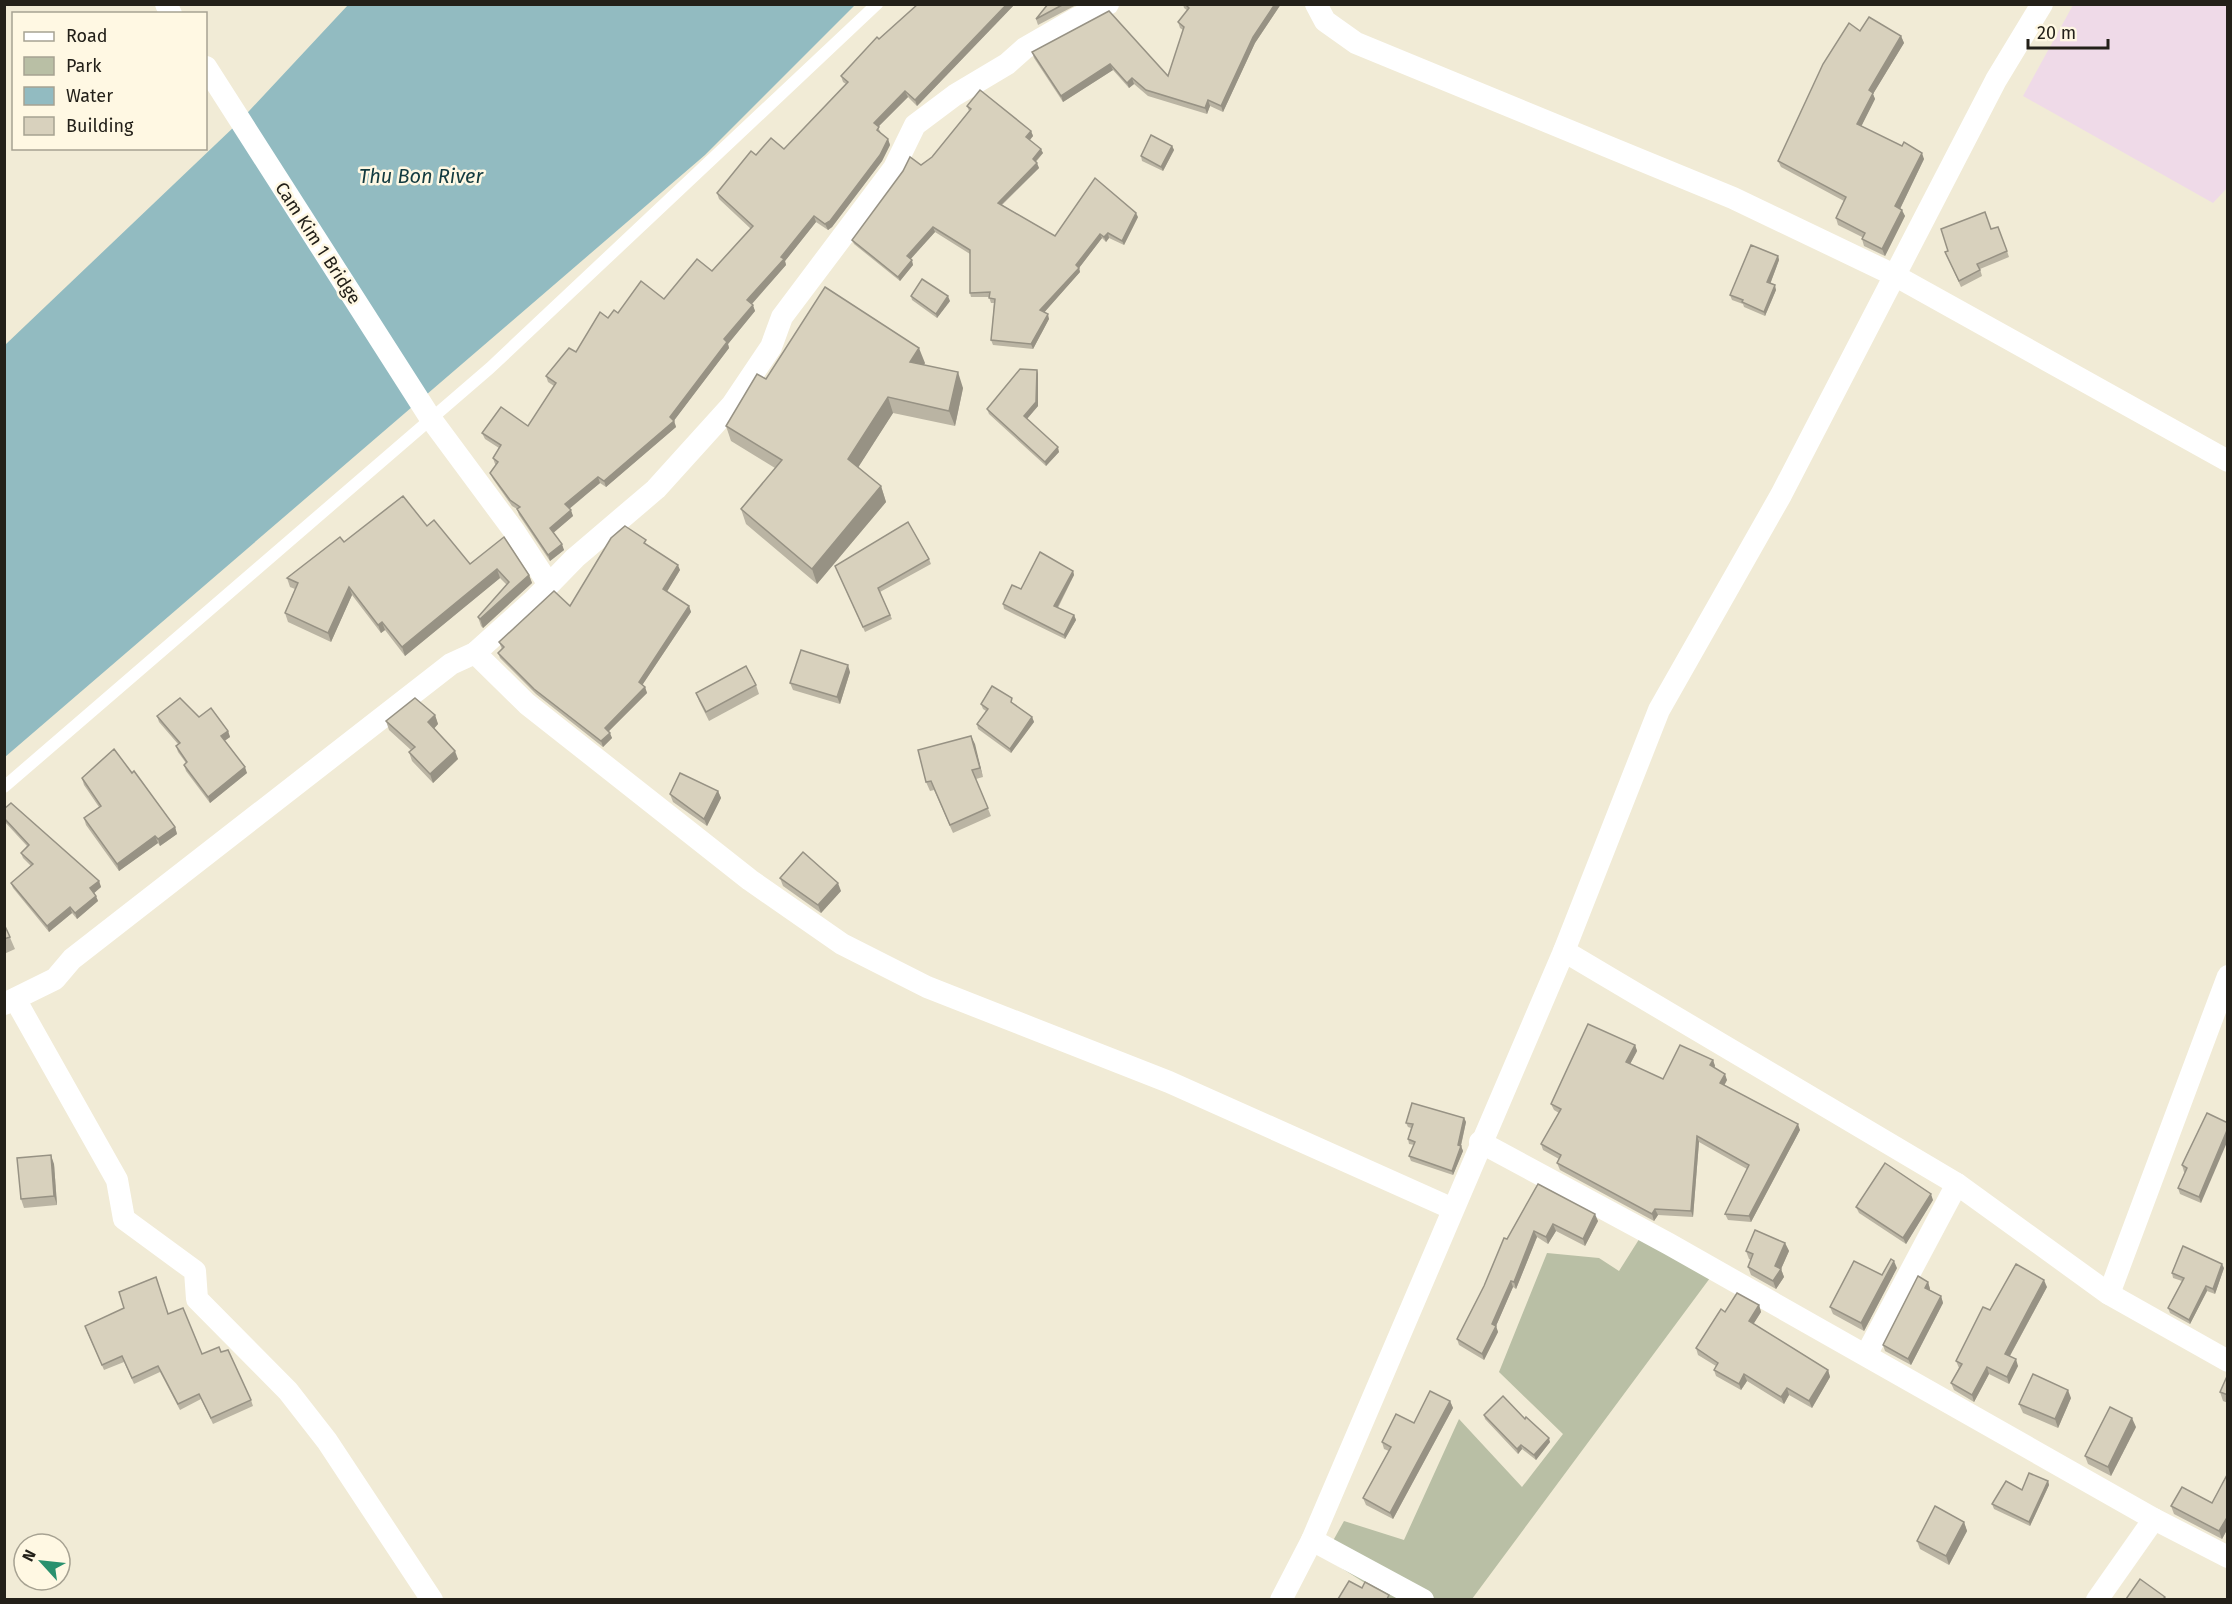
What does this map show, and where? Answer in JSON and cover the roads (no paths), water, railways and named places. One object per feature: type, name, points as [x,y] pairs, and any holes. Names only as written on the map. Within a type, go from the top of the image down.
[{"type":"street","points":[[422,1596],[327,1441],[288,1391],[197,1299],[195,1272],[124,1219],[117,1180],[10,1001],[55,979],[72,960],[433,678],[452,664],[475,653],[534,600],[548,583],[656,489],[732,405],[771,347],[782,317],[894,168],[915,125],[955,95],[1007,64],[1025,48],[1077,18],[1108,4]]},
{"type":"street","points":[[1316,4],[1325,21],[1356,43],[1733,198],[1894,275],[2228,460]]},
{"type":"street","points":[[1281,1599],[1312,1540],[1480,1142],[1564,951],[1659,710],[1781,495],[1996,80],[2043,4]]},
{"type":"street","name":"Cam Kim 1 Bridge","points":[[207,69],[431,419],[514,531],[548,583]]},
{"type":"street","points":[[475,653],[527,704],[750,880],[842,944],[927,987],[1169,1082],[1453,1209]]},
{"type":"street","points":[[1564,951],[1957,1184],[2109,1294],[2228,1361]]},
{"type":"street","points":[[2109,1294],[2228,976]]},
{"type":"street","points":[[1480,1142],[1866,1355],[2154,1519],[2228,1557]]},
{"type":"street","points":[[1866,1355],[1957,1184]]},
{"type":"street","points":[[2097,1599],[2154,1519]]},
{"type":"street","points":[[1312,1540],[1423,1599]]},
{"type":"lane","points":[[4,787],[490,369],[877,4]]},
{"type":"water","name":"Thu Bon River","points":[[348,5],[855,5],[705,155],[5,757],[5,345],[236,125]]}]
